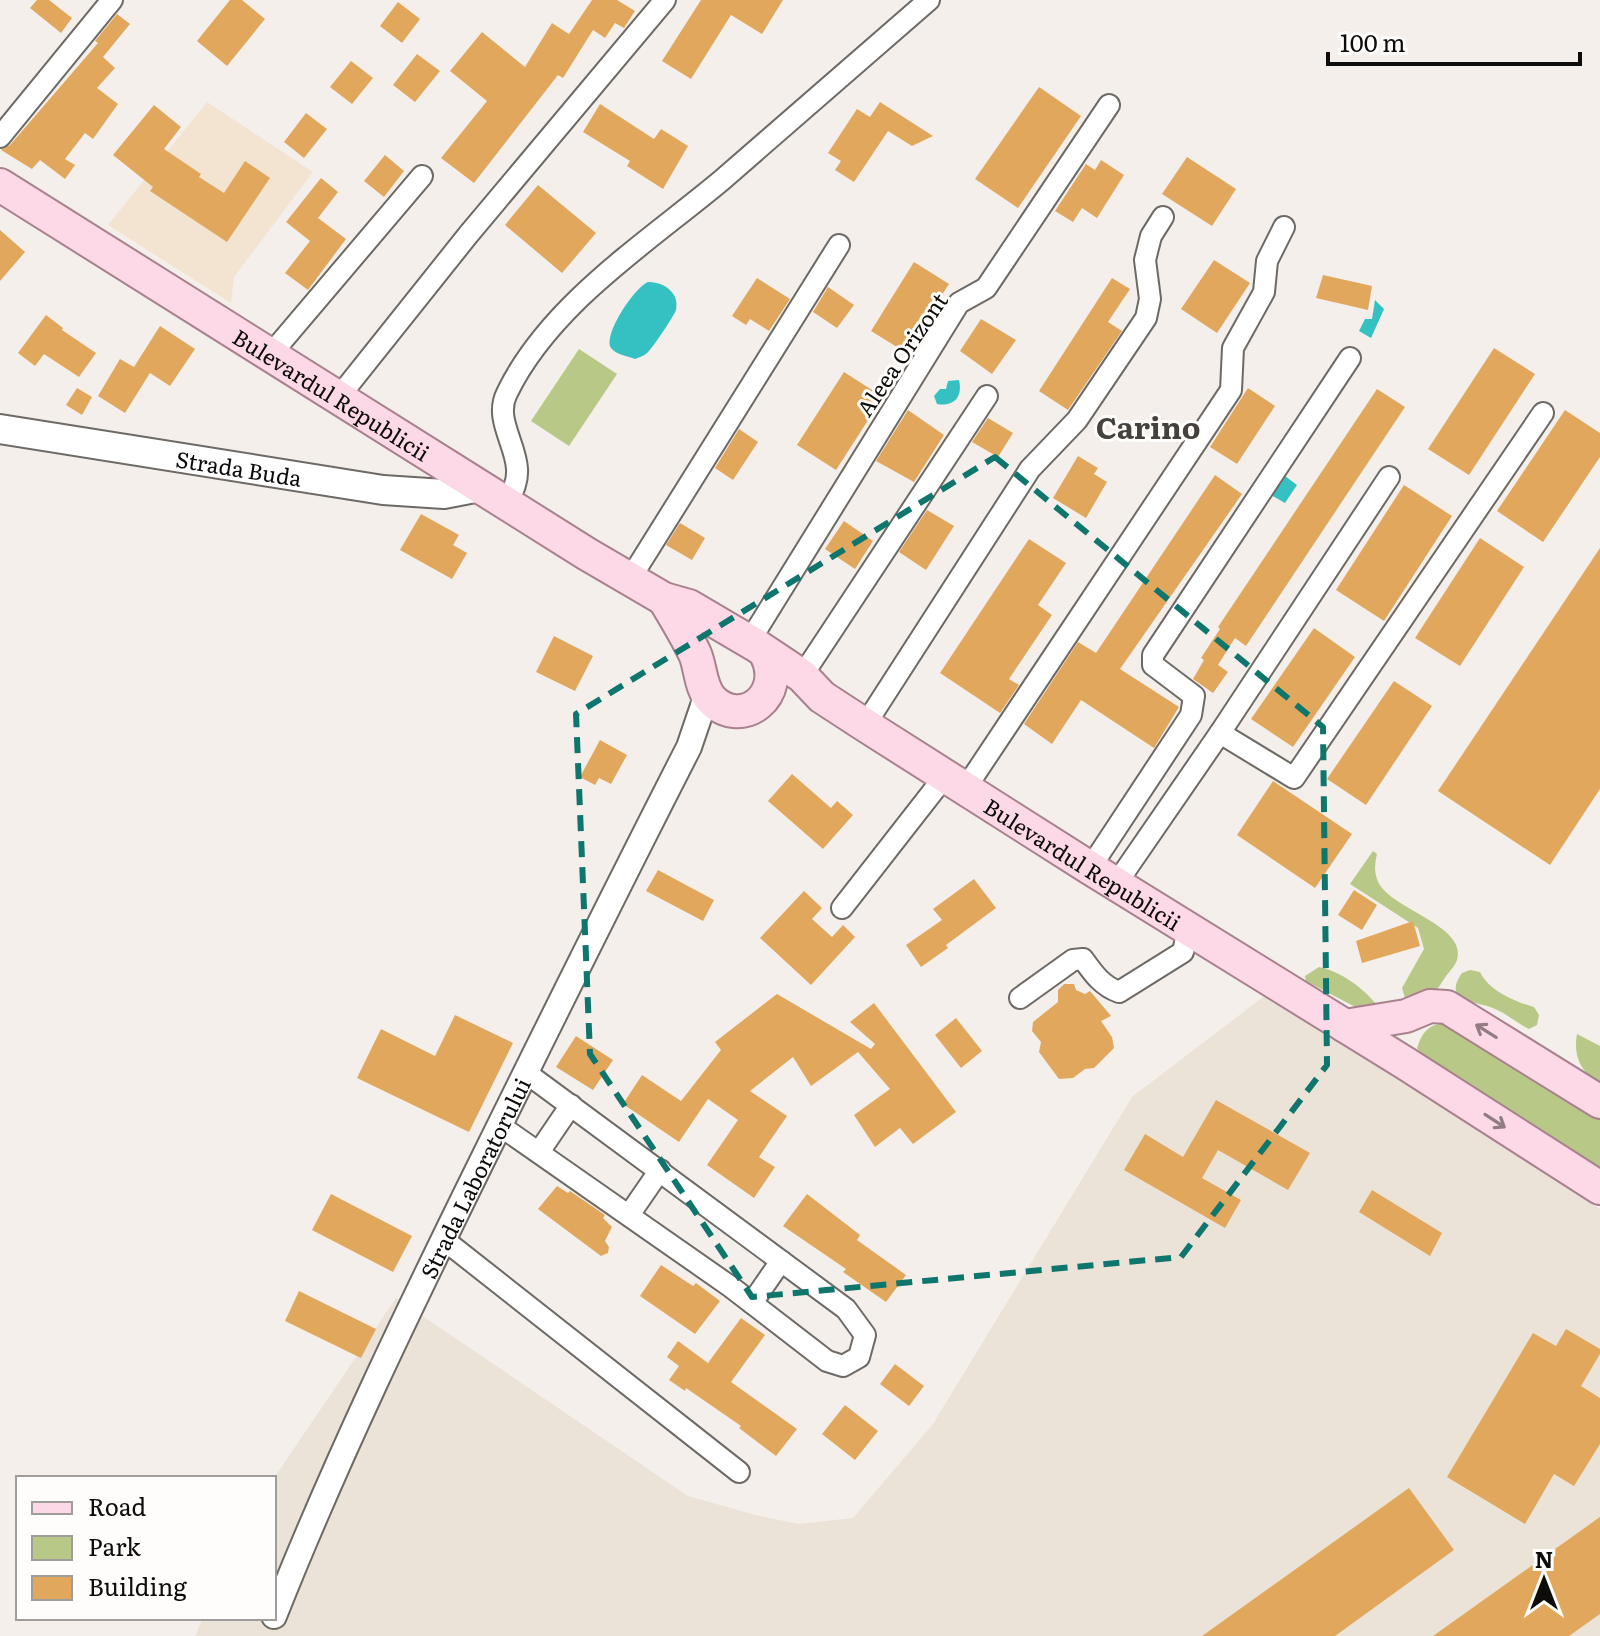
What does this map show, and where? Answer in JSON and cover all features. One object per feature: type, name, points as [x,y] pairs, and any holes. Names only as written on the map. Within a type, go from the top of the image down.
[{"type":"main road","name":"Bulevardul Republicii","points":[[0,185],[507,504],[664,599],[689,606],[753,646],[865,725],[1600,1188]]},
{"type":"main road","name":"Strada Buda","points":[[0,429],[383,490],[444,494],[480,487]]},
{"type":"main road","name":"Bulevardul Republicii","points":[[664,599],[682,629],[705,683]]},
{"type":"main road","points":[[751,705],[770,689],[773,677],[771,665],[753,646],[734,640],[722,643],[705,660],[705,683],[721,706],[751,705],[812,687]]},
{"type":"main road","points":[[1345,1026],[1375,1022],[1430,1006],[1447,1007],[1598,1098]]},
{"type":"main road","points":[[1405,1063],[1405,1035],[1410,1023],[1421,1011]]},
{"type":"street","points":[[0,137],[112,0]]},
{"type":"street","points":[[338,398],[468,235],[665,0]]},
{"type":"street","points":[[507,504],[518,472],[504,422],[505,395],[556,321],[929,0]]},
{"type":"street","name":"Aleea Orizont","points":[[753,646],[959,303],[986,288],[1109,105]]},
{"type":"street","points":[[271,354],[422,176]]},
{"type":"street","points":[[865,725],[1030,469],[1077,420],[1146,318],[1150,299],[1145,260],[1151,236],[1163,217]]},
{"type":"street","points":[[842,908],[955,782],[1231,390],[1233,348],[1264,292],[1267,261],[1284,227]]},
{"type":"street","points":[[630,579],[839,245]]},
{"type":"street","points":[[1103,876],[1191,715],[1194,696],[1153,665],[1153,655],[1350,358]]},
{"type":"street","points":[[812,687],[987,396]]},
{"type":"street","points":[[1220,733],[1294,778],[1543,413]]},
{"type":"street","points":[[1103,876],[1220,733],[1389,477]]},
{"type":"street","name":"Strada Laboratorului","points":[[276,1612],[374,1381],[689,747],[705,683]]},
{"type":"street","points":[[689,747],[751,705]]},
{"type":"street","points":[[1020,998],[1073,960],[1083,959],[1109,989],[1119,992],[1183,952],[1188,929]]},
{"type":"street","points":[[499,1125],[752,1303],[827,1361],[843,1366],[859,1357],[865,1335],[846,1309],[525,1072]]},
{"type":"street","points":[[539,1152],[571,1105]]},
{"type":"street","points":[[629,1215],[660,1170]]},
{"type":"street","points":[[443,1239],[739,1472]]},
{"type":"street","points":[[752,1303],[781,1261]]},
{"type":"highlighted area","points":[[995,457],[1323,727],[1327,1065],[1181,1257],[752,1297],[590,1054],[576,714]]},
{"type":"shaded area","points":[[207,102],[313,172],[234,277],[231,303],[108,225]]},
{"type":"shaded area","points":[[1267,994],[1600,1209],[1600,1636],[195,1636],[202,1620],[276,1620],[275,1476],[396,1298],[688,1496],[799,1524],[853,1518],[933,1424],[1132,1097]]},
{"type":"green space","points":[[579,349],[617,374],[569,446],[531,421]]},
{"type":"green space","points":[[1373,851],[1377,854],[1376,876],[1383,890],[1439,926],[1457,947],[1457,960],[1453,967],[1433,994],[1416,1007],[1405,998],[1402,988],[1424,949],[1418,928],[1350,884]]},
{"type":"green space","points":[[1319,967],[1351,981],[1377,1005],[1361,1010],[1306,981],[1305,976]]},
{"type":"green space","points":[[1470,970],[1480,972],[1490,985],[1504,995],[1534,1007],[1539,1015],[1537,1025],[1529,1029],[1499,1011],[1459,995],[1457,983],[1462,973]]},
{"type":"green space","points":[[1449,1023],[1600,1117],[1600,1173],[1427,1063],[1417,1048],[1422,1037],[1428,1029]]},
{"type":"green space","points":[[1577,1034],[1600,1046],[1600,1084],[1580,1063],[1576,1050]]},
{"type":"water","points":[[648,282],[659,284],[673,293],[676,310],[650,350],[635,359],[616,352],[611,348],[610,341],[622,312],[636,292]]},
{"type":"water","points":[[1375,300],[1384,309],[1371,338],[1359,331],[1365,319],[1372,319]]},
{"type":"water","points":[[959,380],[960,391],[956,400],[937,404],[934,396],[940,389],[946,389],[948,381]]},
{"type":"water","points":[[1285,476],[1297,485],[1285,503],[1271,495]]},
{"type":"building","points":[[37,0],[49,0],[72,18],[61,33],[30,8]]},
{"type":"building","points":[[230,0],[242,0],[265,19],[227,66],[197,41]]},
{"type":"building","points":[[592,0],[617,0],[635,11],[624,28],[615,23],[605,38],[593,30],[563,78],[558,75],[474,183],[441,158],[487,101],[450,71],[482,32],[525,67],[552,23],[569,34]]},
{"type":"building","points":[[701,0],[783,0],[762,34],[731,15],[691,79],[662,61]]},
{"type":"building","points":[[398,2],[420,19],[402,43],[380,26]]},
{"type":"building","points":[[117,14],[130,24],[103,57],[115,68],[97,88],[118,104],[93,139],[85,133],[65,159],[75,165],[65,179],[40,160],[32,169],[1,150],[10,145],[98,43],[95,41]]},
{"type":"building","points":[[417,54],[440,71],[415,102],[393,85]]},
{"type":"building","points":[[351,61],[373,78],[352,104],[330,87]]},
{"type":"building","points":[[1039,87],[1081,116],[1018,208],[975,179]]},
{"type":"building","points":[[880,102],[933,136],[912,146],[888,131],[854,182],[835,170],[841,161],[828,153],[857,109],[870,117]]},
{"type":"building","points":[[600,104],[654,139],[661,129],[688,146],[663,189],[627,166],[630,161],[583,132]]},
{"type":"building","points":[[154,105],[181,127],[164,149],[224,193],[245,161],[270,178],[227,242],[150,191],[153,187],[113,155]]},
{"type":"building","points":[[306,113],[327,129],[304,158],[284,142]]},
{"type":"building","points":[[385,155],[404,171],[384,197],[364,181]]},
{"type":"building","points":[[1187,157],[1236,189],[1212,226],[1162,194]]},
{"type":"building","points":[[1101,160],[1124,175],[1097,218],[1082,208],[1073,222],[1055,211],[1086,164],[1095,170]]},
{"type":"building","points":[[321,178],[338,192],[318,218],[346,239],[308,290],[285,273],[310,241],[286,222]]},
{"type":"building","points":[[538,185],[596,233],[562,273],[505,225]]},
{"type":"building","points":[[0,230],[25,252],[0,281]]},
{"type":"building","points":[[1214,260],[1250,283],[1217,333],[1181,309]]},
{"type":"building","points":[[914,262],[949,284],[905,352],[871,331]]},
{"type":"building","points":[[1323,275],[1372,286],[1368,310],[1316,298]]},
{"type":"building","points":[[757,278],[790,299],[769,331],[750,319],[746,325],[732,316]]},
{"type":"building","points":[[1112,278],[1130,289],[1108,322],[1122,331],[1068,410],[1039,391]]},
{"type":"building","points":[[828,287],[854,305],[837,328],[813,312]]},
{"type":"building","points":[[46,315],[96,353],[79,377],[44,354],[35,366],[18,353]]},
{"type":"building","points":[[981,319],[1016,340],[992,374],[960,351]]},
{"type":"building","points":[[160,326],[195,349],[170,386],[150,373],[125,413],[98,396],[120,359],[134,367]]},
{"type":"building","points":[[1494,348],[1535,374],[1469,475],[1428,449]]},
{"type":"building","points":[[844,372],[883,397],[836,470],[797,445]]},
{"type":"building","points":[[77,388],[92,397],[82,415],[66,405]]},
{"type":"building","points":[[1248,388],[1275,406],[1237,464],[1210,447]]},
{"type":"building","points":[[1377,389],[1405,407],[1246,646],[1235,638],[1218,665],[1228,672],[1213,693],[1193,679],[1204,660],[1201,658],[1220,629],[1218,627]]},
{"type":"building","points":[[908,410],[944,435],[914,482],[876,461]]},
{"type":"building","points":[[1565,410],[1600,433],[1600,457],[1543,542],[1497,511]]},
{"type":"building","points":[[988,418],[1013,433],[998,457],[972,442]]},
{"type":"building","points":[[739,429],[758,442],[733,480],[715,468]]},
{"type":"building","points":[[1078,456],[1098,468],[1094,474],[1107,482],[1086,518],[1053,498]]},
{"type":"building","points":[[1215,475],[1242,494],[1120,669],[1179,707],[1154,748],[1081,700],[1052,744],[1024,724],[1078,642],[1096,653]]},
{"type":"building","points":[[1404,485],[1452,516],[1384,621],[1336,590]]},
{"type":"building","points":[[927,510],[954,526],[926,570],[899,552]]},
{"type":"building","points":[[421,514],[459,535],[453,545],[467,553],[452,579],[400,550]]},
{"type":"building","points":[[844,521],[873,541],[855,569],[825,549]]},
{"type":"building","points":[[680,523],[705,538],[692,560],[666,545]]},
{"type":"building","points":[[1480,538],[1524,567],[1460,666],[1415,638]]},
{"type":"building","points":[[1029,539],[1066,563],[1038,605],[1052,615],[1009,679],[1019,685],[1000,713],[940,673]]},
{"type":"building","points":[[1600,548],[1600,789],[1550,865],[1438,791]]},
{"type":"building","points":[[1314,628],[1355,657],[1293,747],[1251,719]]},
{"type":"building","points":[[554,636],[593,656],[575,691],[536,672]]},
{"type":"building","points":[[1394,681],[1432,706],[1366,805],[1327,779]]},
{"type":"building","points":[[600,740],[627,755],[611,784],[599,778],[595,785],[580,777]]},
{"type":"building","points":[[792,774],[831,808],[837,801],[853,815],[823,849],[768,801]]},
{"type":"building","points":[[1273,781],[1352,834],[1315,888],[1237,835]]},
{"type":"building","points":[[658,870],[714,900],[703,921],[646,891]]},
{"type":"building","points":[[974,879],[996,908],[921,967],[906,945],[942,920],[933,909]]},
{"type":"building","points":[[1354,890],[1377,905],[1362,930],[1338,915]]},
{"type":"building","points":[[804,891],[822,908],[812,919],[832,937],[843,925],[855,937],[811,985],[760,938]]},
{"type":"building","points":[[1413,921],[1420,946],[1362,963],[1356,941]]},
{"type":"building","points":[[1064,984],[1074,984],[1076,990],[1085,994],[1090,991],[1111,1016],[1101,1021],[1112,1037],[1114,1048],[1094,1068],[1085,1069],[1073,1078],[1059,1079],[1039,1052],[1041,1042],[1032,1031],[1033,1022],[1058,1002],[1058,990]]},
{"type":"building","points":[[777,994],[871,1049],[875,1044],[850,1022],[874,1003],[956,1112],[913,1144],[900,1128],[875,1147],[854,1115],[890,1089],[858,1052],[811,1086],[793,1057],[750,1091],[787,1116],[759,1157],[775,1167],[754,1198],[707,1165],[738,1120],[708,1099],[679,1142],[623,1104],[642,1075],[681,1101],[721,1050],[715,1042]]},
{"type":"building","points":[[455,1015],[513,1043],[469,1132],[357,1078],[381,1029],[435,1056]]},
{"type":"building","points":[[956,1018],[982,1051],[961,1068],[935,1035]]},
{"type":"building","points":[[576,1036],[613,1060],[593,1090],[556,1067]]},
{"type":"building","points":[[1216,1100],[1310,1153],[1288,1190],[1218,1150],[1202,1178],[1241,1200],[1225,1228],[1124,1170],[1145,1134],[1183,1157]]},
{"type":"building","points":[[557,1186],[568,1193],[570,1191],[605,1215],[603,1218],[612,1227],[605,1241],[609,1247],[608,1253],[601,1256],[538,1209]]},
{"type":"building","points":[[1372,1190],[1442,1233],[1430,1256],[1359,1212]]},
{"type":"building","points":[[331,1194],[412,1236],[393,1272],[312,1230]]},
{"type":"building","points":[[807,1194],[860,1235],[857,1240],[906,1275],[886,1302],[843,1272],[846,1269],[783,1226]]},
{"type":"building","points":[[661,1265],[693,1286],[696,1283],[720,1301],[695,1334],[640,1296]]},
{"type":"building","points":[[299,1291],[376,1329],[361,1358],[285,1321]]},
{"type":"building","points":[[741,1318],[765,1335],[731,1382],[797,1429],[776,1456],[739,1428],[741,1426],[686,1388],[685,1391],[669,1380],[679,1366],[667,1357],[678,1341],[708,1363]]},
{"type":"building","points":[[1566,1329],[1600,1349],[1581,1386],[1600,1398],[1600,1444],[1574,1486],[1554,1474],[1525,1524],[1447,1477],[1533,1333],[1556,1346]]},
{"type":"building","points":[[895,1364],[924,1386],[909,1406],[880,1384]]},
{"type":"building","points":[[845,1405],[878,1431],[855,1460],[822,1434]]},
{"type":"building","points":[[1409,1488],[1454,1550],[1335,1636],[1202,1636]]},
{"type":"building","points":[[1600,1517],[1600,1614],[1569,1636],[1433,1636]]},
{"type":"district","name":"Carino","points":[[1148,426]]}]
